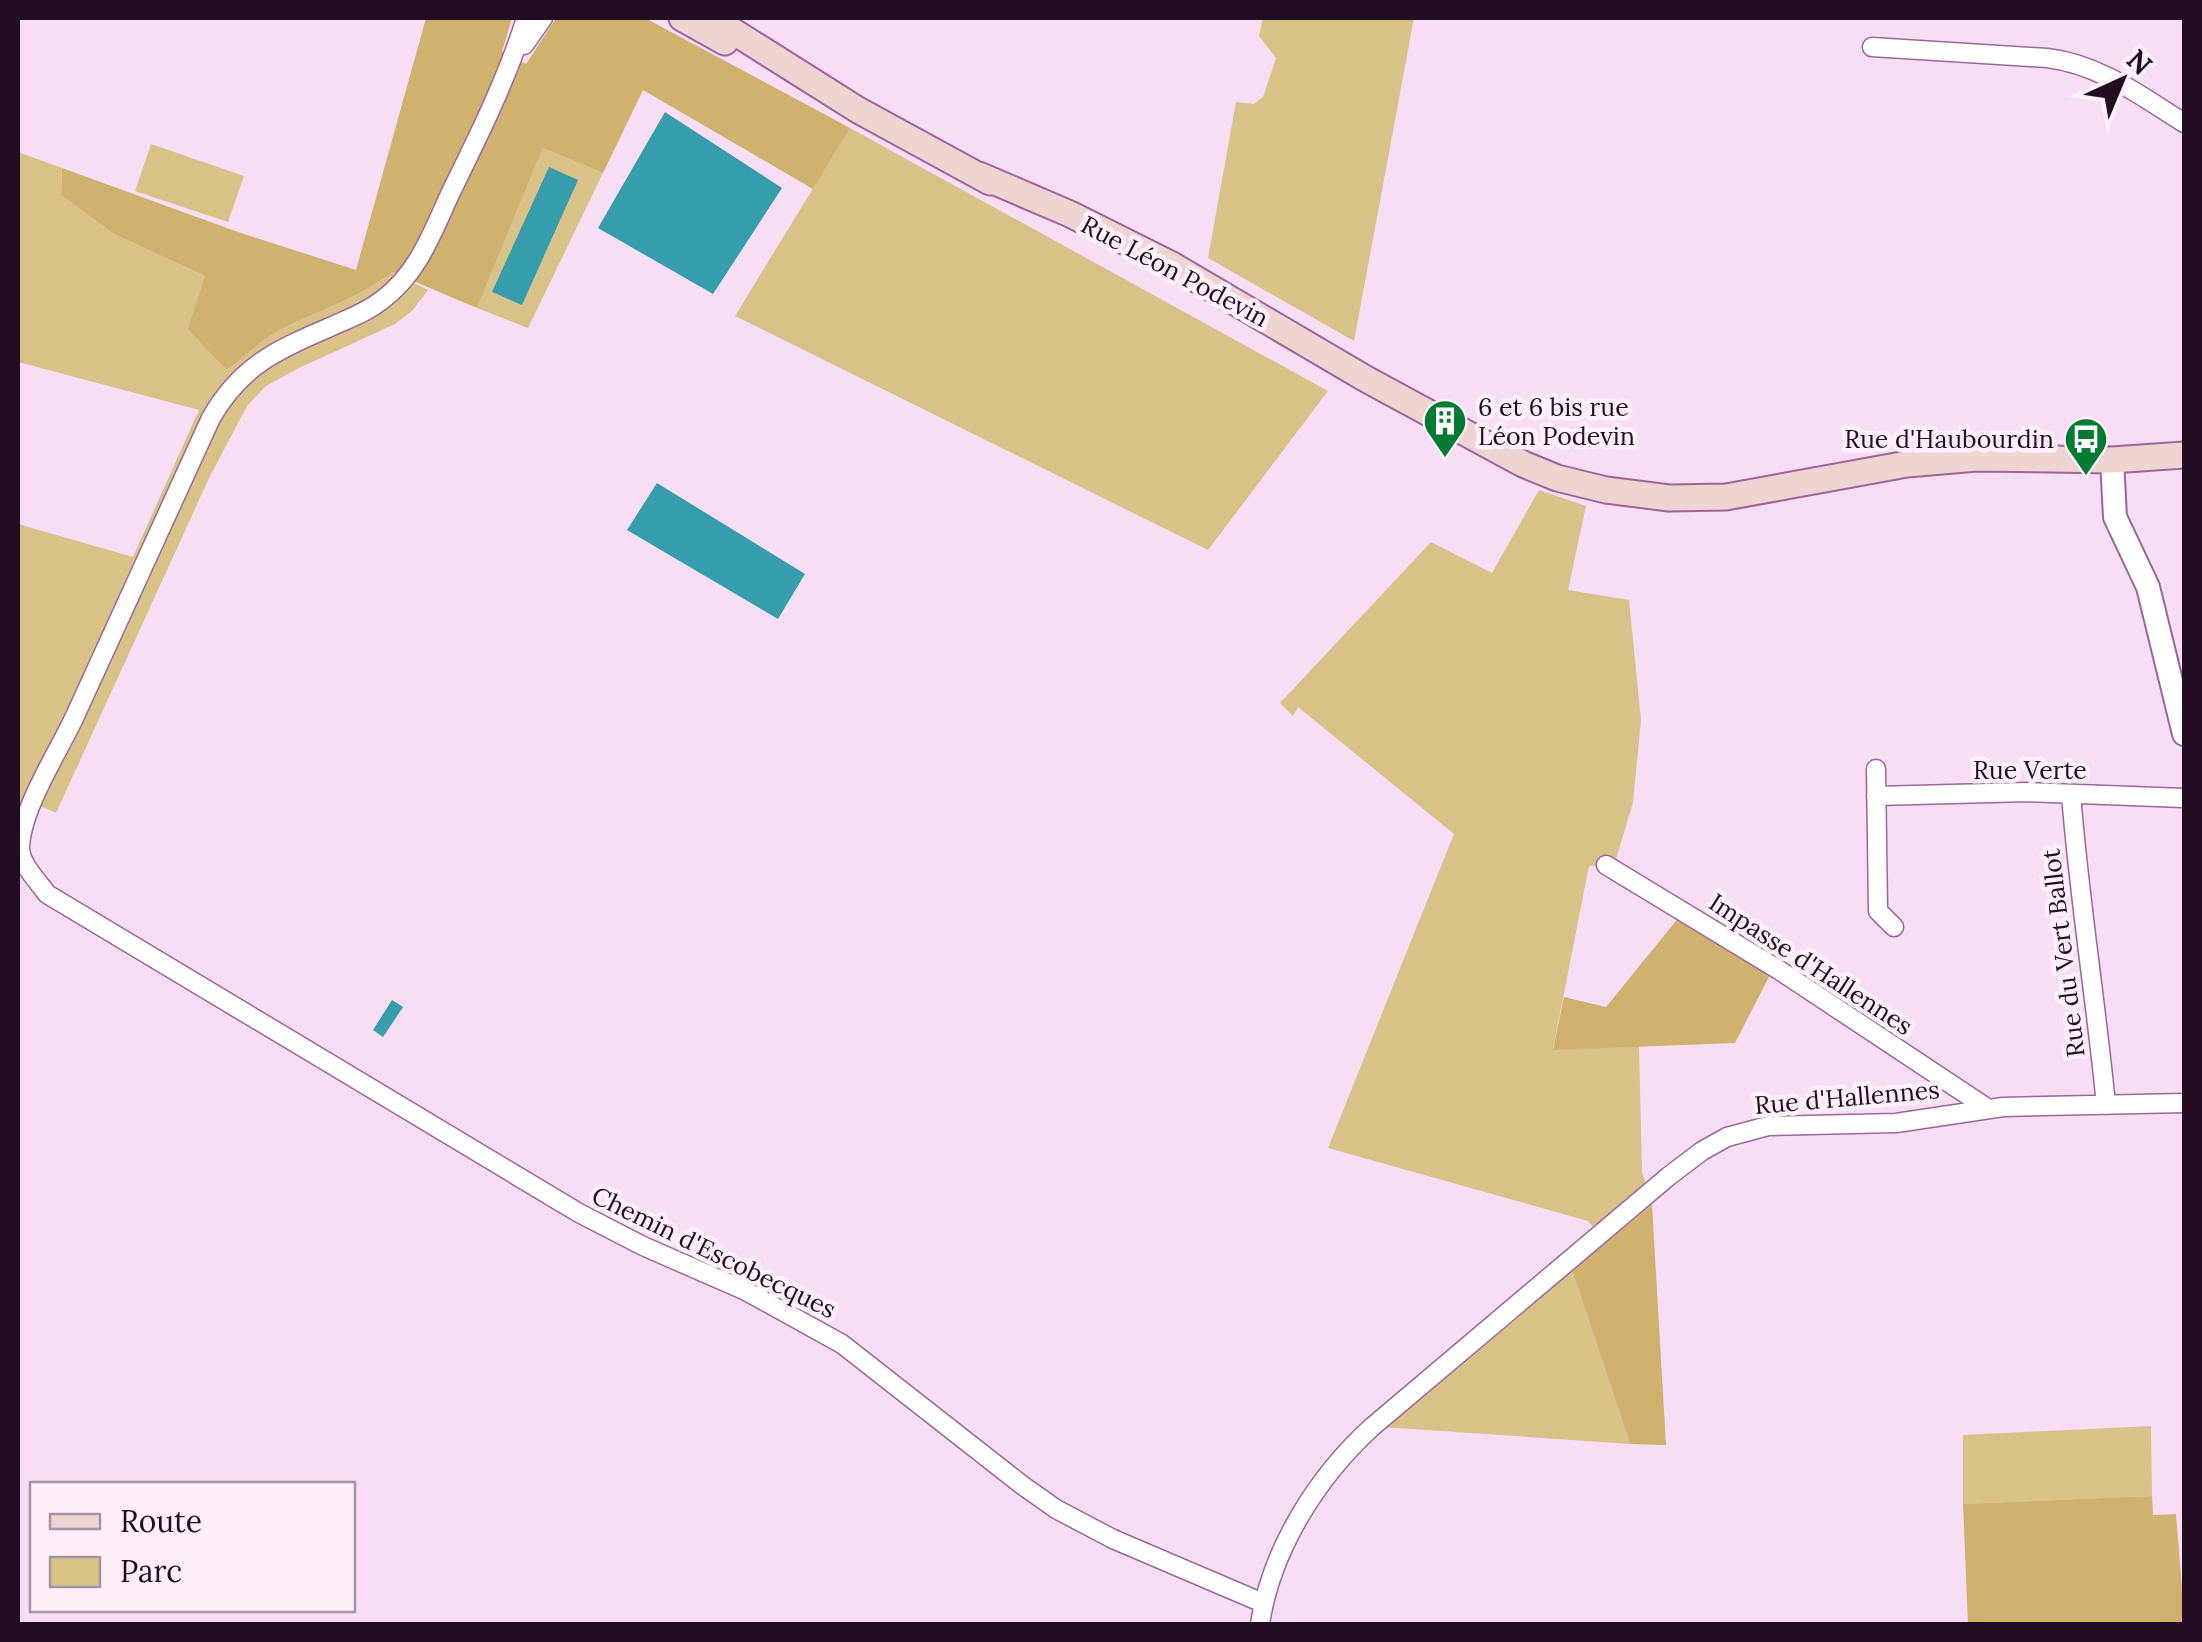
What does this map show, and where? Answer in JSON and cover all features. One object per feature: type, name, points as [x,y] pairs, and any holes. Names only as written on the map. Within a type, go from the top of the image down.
[{"type":"main road","name":"Rue Léon Podevin","points":[[682,18],[979,175],[1080,235],[1557,478],[1616,492],[1678,498],[1740,495],[1907,464],[1977,458],[2112,460],[2184,455]]},
{"type":"main road","name":"Rue Léon Podevin","points":[[712,18],[858,110]]},
{"type":"street","points":[[20,851],[25,821],[36,794],[223,397],[262,360],[366,312],[401,284],[416,264],[512,62],[526,18]]},
{"type":"street","points":[[512,62],[543,18]]},
{"type":"street","points":[[1872,47],[2072,62],[2104,74],[2184,123]]},
{"type":"street","points":[[2112,460],[2115,517],[2148,587],[2184,734]]},
{"type":"street","points":[[1876,769],[1878,911],[1894,927]]},
{"type":"street","name":"Rue Verte","points":[[1876,796],[2028,792],[2184,798]]},
{"type":"street","name":"Rue du Vert Ballot","points":[[2070,794],[2106,1106]]},
{"type":"street","name":"Chemin d'Escobecques","points":[[20,851],[47,894],[511,1174],[609,1230],[746,1291],[842,1344],[1056,1509],[1114,1539],[1264,1602]]},
{"type":"street","name":"Impasse d'Hallennes","points":[[1606,865],[1780,970],[1987,1108]]},
{"type":"street","name":"Rue d'Hallennes","points":[[1264,1602],[1312,1493],[1341,1458],[1679,1168],[1727,1137],[1779,1124],[1896,1123],[1987,1108],[2184,1103]]},
{"type":"street","points":[[1260,1624],[1264,1602]]},
{"type":"green space","points":[[1263,18],[1414,18],[1354,341],[1208,258],[1236,102],[1254,104],[1263,97],[1276,58],[1259,36]]},
{"type":"green space","points":[[850,128],[1328,391],[1208,550],[735,316]]},
{"type":"green space","points":[[151,144],[244,176],[228,222],[135,191]]},
{"type":"green space","points":[[543,148],[603,173],[528,328],[477,308]]},
{"type":"green space","points":[[18,152],[62,168],[61,195],[114,234],[205,276],[227,370],[278,331],[351,298],[392,272],[428,290],[412,311],[395,324],[266,386],[247,406],[210,476],[56,813],[25,799],[18,815],[18,524],[133,557],[199,410],[18,362]]},
{"type":"green space","points":[[1539,490],[1586,506],[1568,590],[1629,600],[1641,720],[1633,802],[1615,863],[1589,866],[1553,1049],[1639,1046],[1642,1172],[1652,1205],[1606,1241],[1588,1221],[1328,1148],[1454,834],[1298,707],[1293,716],[1280,703],[1431,542],[1492,573]]},
{"type":"green space","points":[[1572,1270],[1630,1444],[1382,1427]]},
{"type":"green space","points":[[2151,1426],[2152,1496],[1963,1504],[1963,1435]]},
{"type":"shaded area","points":[[426,18],[512,18],[502,52],[526,64],[556,18],[645,18],[850,128],[813,189],[643,90],[603,173],[543,148],[477,308],[392,272],[351,298],[278,331],[227,370],[188,329],[205,276],[114,234],[61,195],[62,168],[356,270]]},
{"type":"shaded area","points":[[1680,916],[1771,973],[1735,1043],[1553,1050],[1564,997],[1606,1007]]},
{"type":"shaded area","points":[[1652,1205],[1666,1445],[1630,1444],[1572,1270]]},
{"type":"shaded area","points":[[2152,1496],[2153,1515],[2176,1514],[2182,1624],[1968,1624],[1963,1504]]},
{"type":"water","points":[[665,112],[782,188],[713,294],[598,228]]},
{"type":"water","points":[[549,167],[578,180],[522,305],[492,292]]},
{"type":"water","points":[[657,483],[805,574],[778,619],[627,530]]},
{"type":"water","points":[[392,1000],[403,1007],[383,1037],[373,1030]]},
{"type":"place","name":"6 et 6 bis rue Léon Podevin","points":[[1445,459]]},
{"type":"place","name":"Rue d'Haubourdin","points":[[2086,477]]}]
